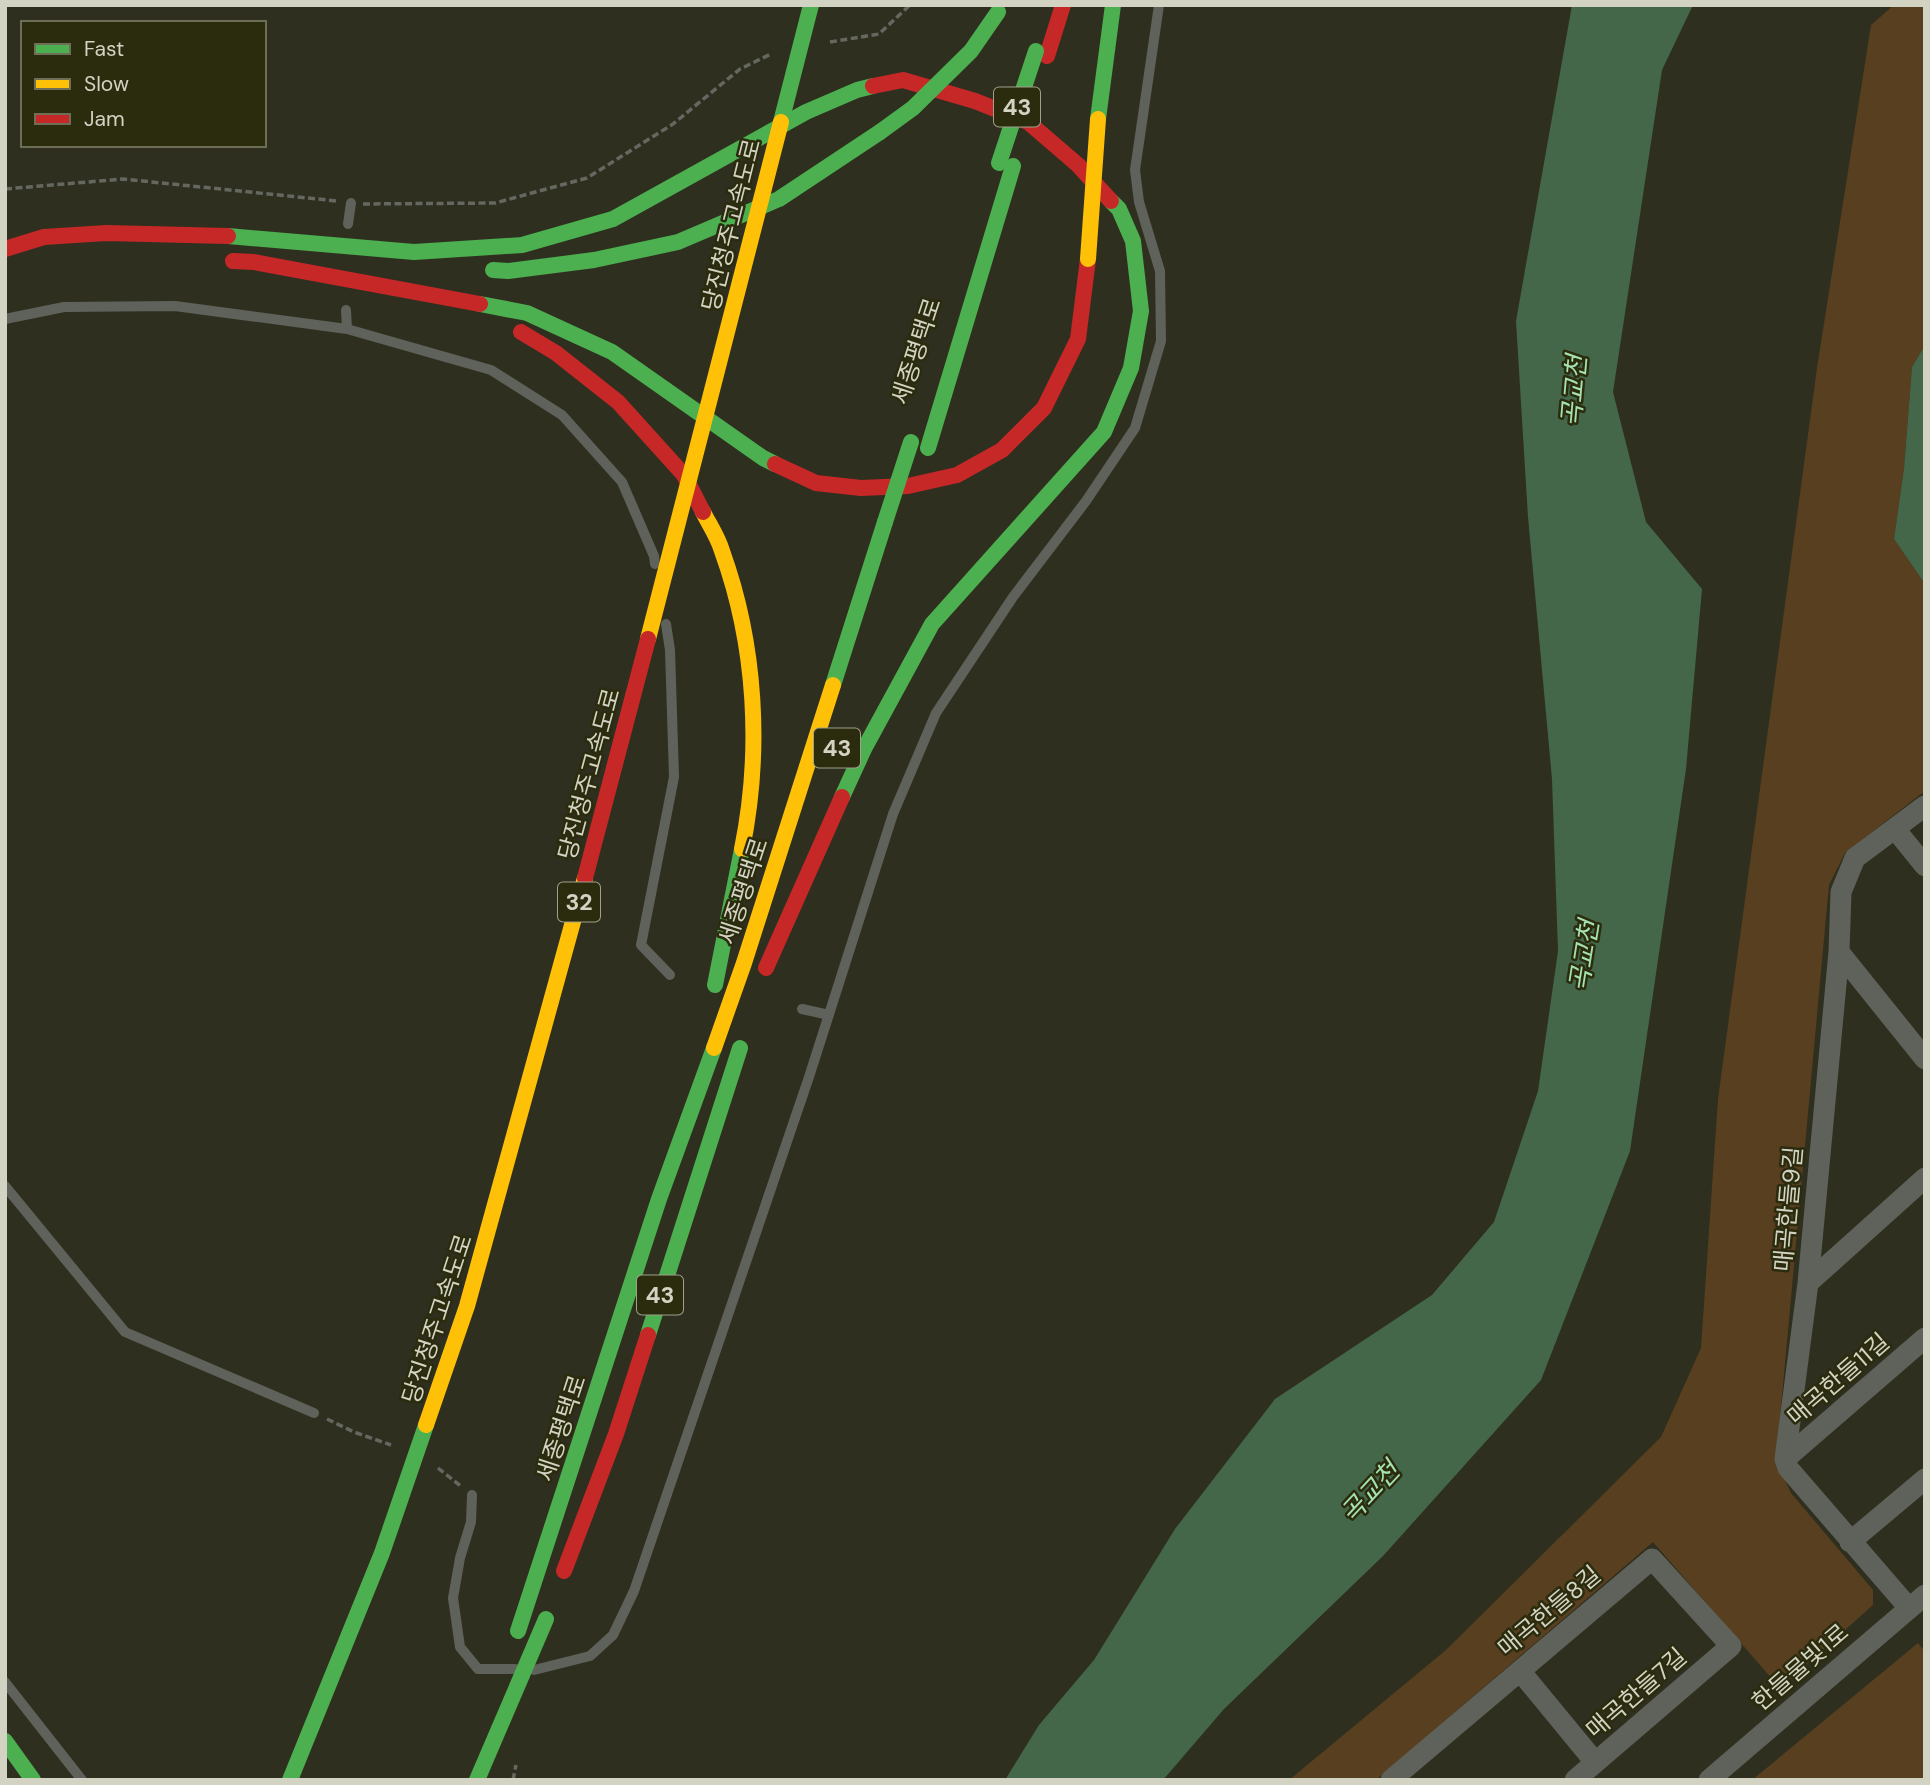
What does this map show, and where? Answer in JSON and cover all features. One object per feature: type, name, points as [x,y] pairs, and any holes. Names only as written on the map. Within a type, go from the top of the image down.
[{"type":"highway","name":"당진청주고속도로","points":[[290,1780],[392,1527],[467,1306],[494,1216],[711,401],[810,5]]},
{"type":"highway","name":"세종평택로","points":[[912,500],[1006,164],[1041,53],[1050,5]]},
{"type":"highway","name":"세종평택로","points":[[1041,53],[1063,5]]},
{"type":"highway","points":[[212,259],[254,262],[527,313],[612,352],[763,458],[816,482],[862,488],[908,486],[957,475],[1002,450],[1044,408],[1078,339],[1088,260],[1098,118],[1112,5]]},
{"type":"highway","points":[[482,270],[508,271],[594,260],[677,242],[779,198],[913,108],[971,51],[1001,9]]},
{"type":"highway","name":"세종평택로","points":[[251,237],[414,252],[522,245],[613,219],[806,112],[857,90],[903,80],[975,101],[1028,122],[1078,165],[1119,209],[1133,241],[1141,310],[1131,368],[1104,432],[932,624],[864,749],[764,975],[811,829]]},
{"type":"highway","points":[[803,127],[813,87]]},
{"type":"highway","name":"세종평택로","points":[[953,309],[1006,164]]},
{"type":"highway","name":"당진청주고속도로","points":[[779,221],[793,167]]},
{"type":"highway","points":[[5,249],[44,237],[106,233],[251,237],[429,267]]},
{"type":"highway","points":[[394,287],[501,320],[556,353],[587,377],[618,402],[684,475],[722,549],[744,629],[754,712],[749,816],[688,1117]]},
{"type":"highway","points":[[721,448],[728,421]]},
{"type":"highway","name":"세종평택로","points":[[495,1681],[512,1644],[659,1199],[744,963],[913,436]]},
{"type":"highway","points":[[697,541],[711,488]]},
{"type":"highway","name":"당진청주고속도로","points":[[656,702],[680,608]]},
{"type":"highway","name":"세종평택로","points":[[560,1582],[616,1434],[744,1035]]},
{"type":"highway","points":[[477,1780],[549,1613]]},
{"type":"highway","points":[[5,1741],[33,1780]]},
{"type":"street","name":"매곡한들9길","points":[[1785,1459],[1808,1283],[1839,952],[1841,892],[1855,858],[1925,806]]},
{"type":"street","points":[[1895,830],[1925,866]]},
{"type":"street","points":[[1839,952],[1925,1059]]},
{"type":"street","points":[[1808,1283],[1925,1178]]},
{"type":"street","name":"매곡한들11길","points":[[1785,1459],[1925,1338]]},
{"type":"street","points":[[1785,1459],[1788,1468],[1850,1542],[1917,1601]]},
{"type":"street","points":[[1850,1542],[1925,1479]]},
{"type":"street","name":"매곡한들8길","points":[[1391,1780],[1652,1559],[1731,1646]]},
{"type":"street","name":"한들물빛1로","points":[[1709,1780],[1917,1601]]},
{"type":"street","name":"매곡한들7길","points":[[1575,1780],[1731,1646]]},
{"type":"street","points":[[1520,1671],[1595,1762]]},
{"type":"lane","points":[[472,1495],[471,1522],[460,1558],[453,1598],[460,1647],[478,1669],[537,1670],[590,1656],[612,1635],[634,1591],[829,1016],[893,814],[936,713],[1013,597],[1086,501],[1135,428],[1161,341],[1160,271],[1139,202],[1135,170],[1159,5]]},
{"type":"lane","points":[[348,224],[351,203]]},
{"type":"lane","points":[[5,319],[64,307],[175,306],[347,329],[491,370],[562,415],[622,482],[654,555],[670,650],[674,777],[641,945],[670,975]]},
{"type":"lane","points":[[346,310],[347,329]]},
{"type":"lane","points":[[802,1009],[829,1016]]},
{"type":"lane","points":[[5,1186],[125,1332],[314,1413]]},
{"type":"lane","points":[[5,1682],[82,1780]]},
{"type":"path","points":[[825,42],[879,34],[910,5]]},
{"type":"path","points":[[5,189],[122,179],[351,203],[495,203],[587,178],[673,124],[740,69],[773,54]]},
{"type":"shaded area","points":[[1894,5],[1925,5],[1925,345],[1912,367],[1904,468],[1894,539],[1925,584],[1925,791],[1845,853],[1829,885],[1776,1461],[1791,1493],[1873,1590],[1873,1605],[1780,1688],[1653,1542],[1376,1780],[1289,1780],[1446,1650],[1661,1437],[1701,1348],[1718,1099],[1817,368],[1871,25]]},
{"type":"shaded area","points":[[1918,1643],[1925,1652],[1925,1780],[1752,1780]]},
{"type":"water","name":"곡교천","points":[[1572,5],[1693,5],[1662,70],[1613,392],[1646,522],[1702,589],[1686,769],[1630,1151],[1541,1380],[1383,1556],[1224,1709],[1163,1780],[1005,1780],[1039,1725],[1094,1660],[1175,1529],[1275,1399],[1432,1295],[1494,1222],[1538,1091],[1558,951],[1552,779],[1528,517],[1516,321]]},
{"type":"water","points":[[1925,345],[1925,584],[1894,539],[1904,468],[1912,367]]},
{"type":"traffic: fast","points":[[781,122],[811,5]]},
{"type":"traffic: fast","points":[[1098,119],[1113,5]]},
{"type":"traffic: fast","points":[[880,132],[913,108],[971,51],[998,12]]},
{"type":"traffic: fast","points":[[999,163],[1036,51]]},
{"type":"traffic: fast","points":[[228,236],[414,252],[522,245],[613,219],[806,112],[873,86]]},
{"type":"traffic: fast","points":[[493,270],[508,271],[594,260],[678,242],[779,199],[880,132]]},
{"type":"traffic: fast","points":[[928,448],[1013,166]]},
{"type":"traffic: fast","points":[[842,797],[864,749],[932,624],[1104,432],[1131,368],[1141,311],[1133,241],[1119,209],[1111,201]]},
{"type":"traffic: fast","points":[[480,304],[527,313],[612,352],[775,464]]},
{"type":"traffic: fast","points":[[885,522],[911,442]]},
{"type":"traffic: fast","points":[[833,685],[885,522]]},
{"type":"traffic: fast","points":[[715,985],[742,849]]},
{"type":"traffic: fast","points":[[518,1631],[659,1199],[714,1048]]},
{"type":"traffic: fast","points":[[648,1335],[740,1048]]},
{"type":"traffic: fast","points":[[290,1780],[382,1553],[426,1425]]},
{"type":"traffic: fast","points":[[477,1780],[546,1619]]},
{"type":"traffic: fast","points":[[5,1741],[33,1780]]},
{"type":"traffic: slow","points":[[1088,259],[1098,119]]},
{"type":"traffic: slow","points":[[648,639],[781,122]]},
{"type":"traffic: slow","points":[[703,512],[716,536],[733,587],[749,661],[752,774],[742,849]]},
{"type":"traffic: slow","points":[[714,1048],[833,685]]},
{"type":"traffic: slow","points":[[426,1425],[467,1306],[585,878]]},
{"type":"traffic: jam","points":[[1047,56],[1063,5]]},
{"type":"traffic: jam","points":[[873,86],[903,80],[975,101],[1028,122],[1078,165],[1111,201]]},
{"type":"traffic: jam","points":[[5,249],[44,237],[106,233],[228,236]]},
{"type":"traffic: jam","points":[[775,464],[816,483],[861,488],[908,486],[957,475],[1002,450],[1044,408],[1078,339],[1088,259]]},
{"type":"traffic: jam","points":[[233,261],[254,262],[480,304]]},
{"type":"traffic: jam","points":[[521,332],[556,353],[618,402],[684,475],[703,512]]},
{"type":"traffic: jam","points":[[585,878],[648,639]]},
{"type":"traffic: jam","points":[[766,968],[842,797]]},
{"type":"traffic: jam","points":[[564,1571],[616,1434],[648,1335]]}]
